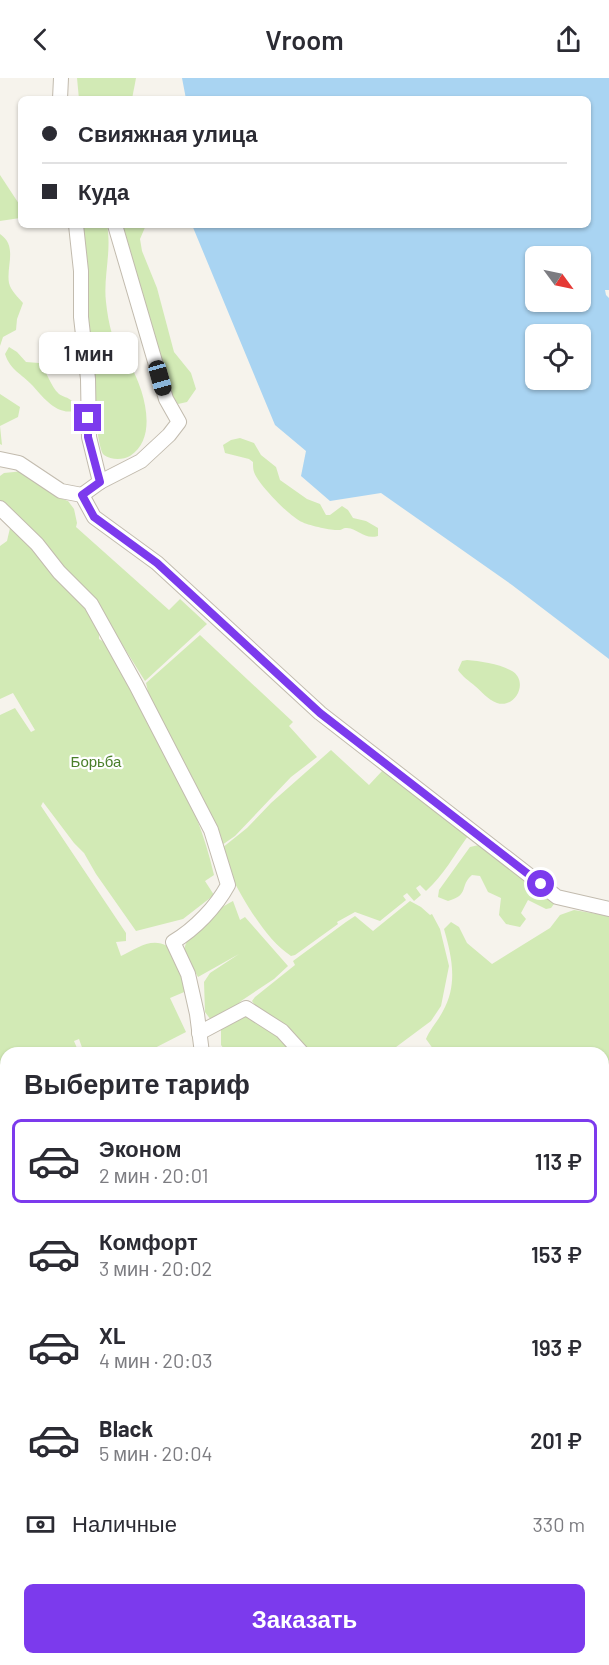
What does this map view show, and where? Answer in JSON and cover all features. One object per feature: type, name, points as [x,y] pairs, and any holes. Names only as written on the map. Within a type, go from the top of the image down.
[{"type":"street","points":[[60,96],[61,78]]},
{"type":"street","points":[[76,228],[81,271],[81,317],[88,379],[88,437],[100,482]]},
{"type":"street","points":[[0,459],[19,463],[61,491],[82,495],[100,482],[141,461],[179,423],[166,399],[117,228]]},
{"type":"street","points":[[82,495],[94,517],[157,563],[320,713],[557,897],[609,909]]},
{"type":"street","points":[[0,508],[37,544],[59,572],[91,604],[211,830],[228,885],[222,896],[208,911],[183,936],[173,942],[188,974],[201,1047]]},
{"type":"street","points":[[200,1033],[246,1008],[282,1031],[297,1047]]},
{"type":"green space","points":[[77,78],[136,78],[133,96],[79,96]]},
{"type":"green space","points":[[0,175],[18,202],[18,218],[0,221]]},
{"type":"green space","points":[[83,228],[107,228],[109,244],[105,293],[109,322],[115,342],[128,361],[140,387],[146,413],[144,438],[139,448],[130,456],[113,459],[104,455],[96,418],[89,347]]},
{"type":"green space","points":[[123,228],[145,228],[140,239],[142,251],[157,288],[174,352],[191,373],[196,389],[187,402],[178,404],[172,395]]},
{"type":"green space","points":[[0,234],[9,244],[9,283],[23,303],[16,330],[3,337],[0,346]]},
{"type":"green space","points":[[9,347],[26,362],[39,363],[56,391],[72,401],[74,411],[61,410],[45,400],[13,368],[5,354]]},
{"type":"green space","points":[[0,394],[20,407],[18,417],[0,426]]},
{"type":"green space","points":[[240,438],[254,443],[261,455],[276,467],[280,480],[307,499],[320,504],[326,515],[330,515],[342,506],[353,518],[366,521],[378,528],[378,536],[369,537],[347,528],[335,530],[320,527],[297,519],[268,492],[254,472],[253,462],[225,453],[223,445]]},
{"type":"green space","points":[[24,471],[48,486],[57,497],[68,501],[74,509],[76,527],[169,610],[180,599],[207,624],[145,681],[95,601],[0,505],[0,476],[4,473]]},
{"type":"green space","name":"Борьба","points":[[15,527],[75,592],[99,628],[99,639],[104,642],[168,755],[195,813],[206,844],[214,875],[205,881],[214,895],[183,919],[136,931],[84,853],[43,802],[41,806],[126,933],[126,941],[116,942],[121,956],[149,943],[167,946],[189,990],[170,998],[186,1032],[157,1047],[82,1047],[79,1039],[74,1041],[76,1047],[0,1047],[0,715],[15,708],[31,732],[35,730],[13,693],[0,699],[0,546],[7,541],[10,528]]},
{"type":"green space","points":[[200,635],[293,722],[289,726],[317,757],[291,777],[235,836],[222,845],[193,779],[149,696],[146,683]]},
{"type":"green space","points":[[462,661],[484,662],[512,671],[520,681],[515,698],[504,704],[488,698],[458,670]]},
{"type":"green space","points":[[331,750],[369,785],[383,770],[468,836],[444,872],[426,891],[420,885],[416,888],[421,895],[414,901],[407,893],[403,896],[406,900],[380,921],[355,912],[337,922],[338,924],[291,956],[264,930],[249,908],[227,868],[222,848],[247,828],[271,803]]},
{"type":"green space","points":[[483,844],[552,898],[554,904],[551,908],[546,909],[528,900],[521,913],[526,919],[520,927],[506,924],[499,915],[501,898],[488,892],[480,876],[472,875],[462,893],[455,899],[448,901],[438,897],[439,890],[470,847]]},
{"type":"green space","points":[[233,901],[240,920],[245,917],[288,966],[235,1008],[211,1020],[205,1012],[204,982],[210,973],[239,954],[198,977],[191,968],[184,950],[187,941],[197,927],[210,915]]},
{"type":"green space","points":[[410,901],[430,915],[432,914],[440,929],[449,966],[441,1006],[431,1021],[396,1047],[299,1047],[258,1010],[252,1001],[295,965],[293,961],[355,916],[373,931]]},
{"type":"green space","points":[[574,910],[609,916],[609,1047],[432,1047],[426,1039],[443,1011],[451,991],[451,960],[444,929],[451,922],[459,927],[467,943],[492,964],[550,928],[560,915]]},
{"type":"green space","points":[[246,1015],[277,1034],[288,1047],[222,1047],[221,1029]]},
{"type":"water","points":[[182,78],[609,78],[609,290],[605,290],[609,298],[609,659],[512,585],[381,493],[330,501],[301,476],[306,451],[275,425],[193,228],[591,228],[591,96],[185,96]]},
{"type":"route","points":[[88,418],[88,437],[100,482],[82,495],[94,517],[157,563],[320,713],[541,884]]}]
